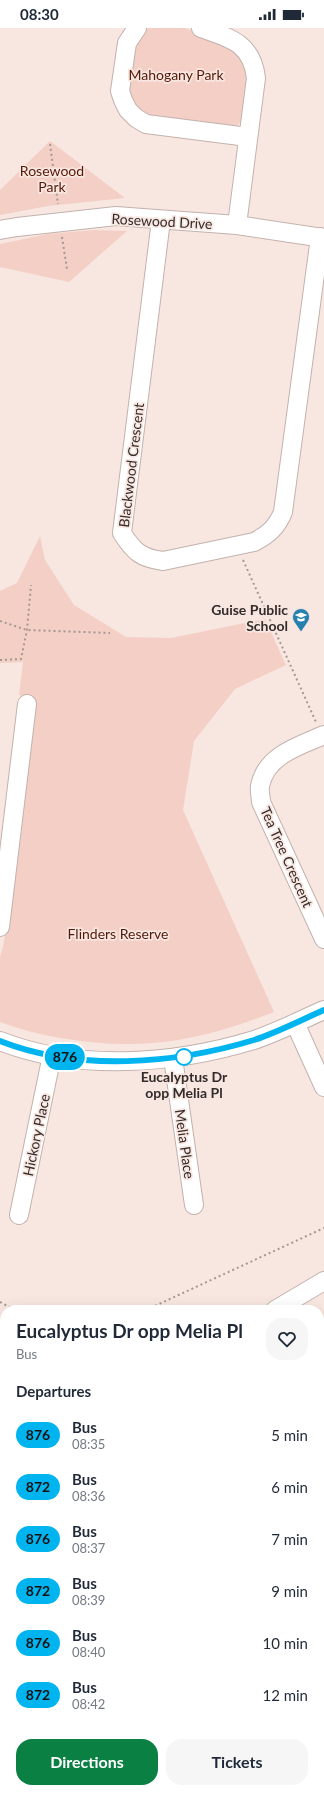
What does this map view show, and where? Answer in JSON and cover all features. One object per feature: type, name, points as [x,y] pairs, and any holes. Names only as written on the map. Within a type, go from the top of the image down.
[{"type":"street","points":[[137,28],[127,43],[120,91],[125,105],[133,115],[146,124],[248,136]]},
{"type":"street","points":[[202,28],[227,37],[240,44],[248,53],[254,64],[256,78],[237,225]]},
{"type":"street","name":"Rosewood Drive","points":[[0,230],[116,216],[237,225],[322,237]]},
{"type":"street","name":"Blackwood Crescent","points":[[161,220],[122,533],[129,545],[138,554],[149,559],[164,561],[254,542],[267,536],[278,524],[283,512],[322,237]]},
{"type":"street","points":[[0,927],[27,704]]},
{"type":"street","name":"Tea Tree Crescent","points":[[323,735],[293,748],[276,758],[266,771],[260,786],[261,802],[324,939]]},
{"type":"street","points":[[0,1041],[12,1046],[52,1055],[116,1061],[173,1058],[212,1052],[256,1039],[324,1010]]},
{"type":"street","points":[[295,1023],[324,1087]]},
{"type":"street","name":"Hickory Place","points":[[19,1215],[52,1055]]},
{"type":"street","name":"Melia Place","points":[[173,1058],[194,1205]]},
{"type":"street","points":[[283,1305],[324,1281]]},
{"type":"path","points":[[50,144],[58,204]]},
{"type":"path","points":[[61,232],[67,269]]},
{"type":"path","points":[[237,546],[323,735]]},
{"type":"path","points":[[0,660],[21,659],[27,630],[31,585]]},
{"type":"path","points":[[0,621],[27,630],[110,633]]},
{"type":"path","points":[[157,1305],[324,1228]]},
{"type":"green space","name":"Mahogany Park","points":[[147,28],[185,28],[234,47],[248,70],[243,118],[238,125],[232,127],[155,117],[145,113],[138,107],[129,92],[127,74],[128,64],[133,48]]},
{"type":"green space","name":"Rosewood Park","points":[[50,141],[125,198],[48,206],[0,215],[0,190]]},
{"type":"green space","name":"Rosewood Park","points":[[94,230],[127,231],[69,282],[0,267],[0,244],[48,234]]},
{"type":"green space","name":"Flinders Reserve","points":[[40,536],[45,560],[74,605],[126,637],[171,638],[265,619],[286,665],[235,689],[194,741],[183,810],[274,1012],[230,1028],[199,1036],[153,1043],[134,1044],[95,1043],[56,1037],[36,1033],[0,1022],[0,957],[9,913],[33,697],[19,695],[23,662],[0,663],[0,591],[17,583]]},
{"type":"bus line","name":"876","points":[[0,1041],[12,1046],[52,1055],[74,1058],[110,1061],[137,1061],[173,1058],[212,1052],[256,1039],[324,1010]]},
{"type":"place","name":"Guise Public School","points":[[301,632]]},
{"type":"place","name":"Eucalyptus Dr opp Melia Pl","points":[[184,1057]]}]
